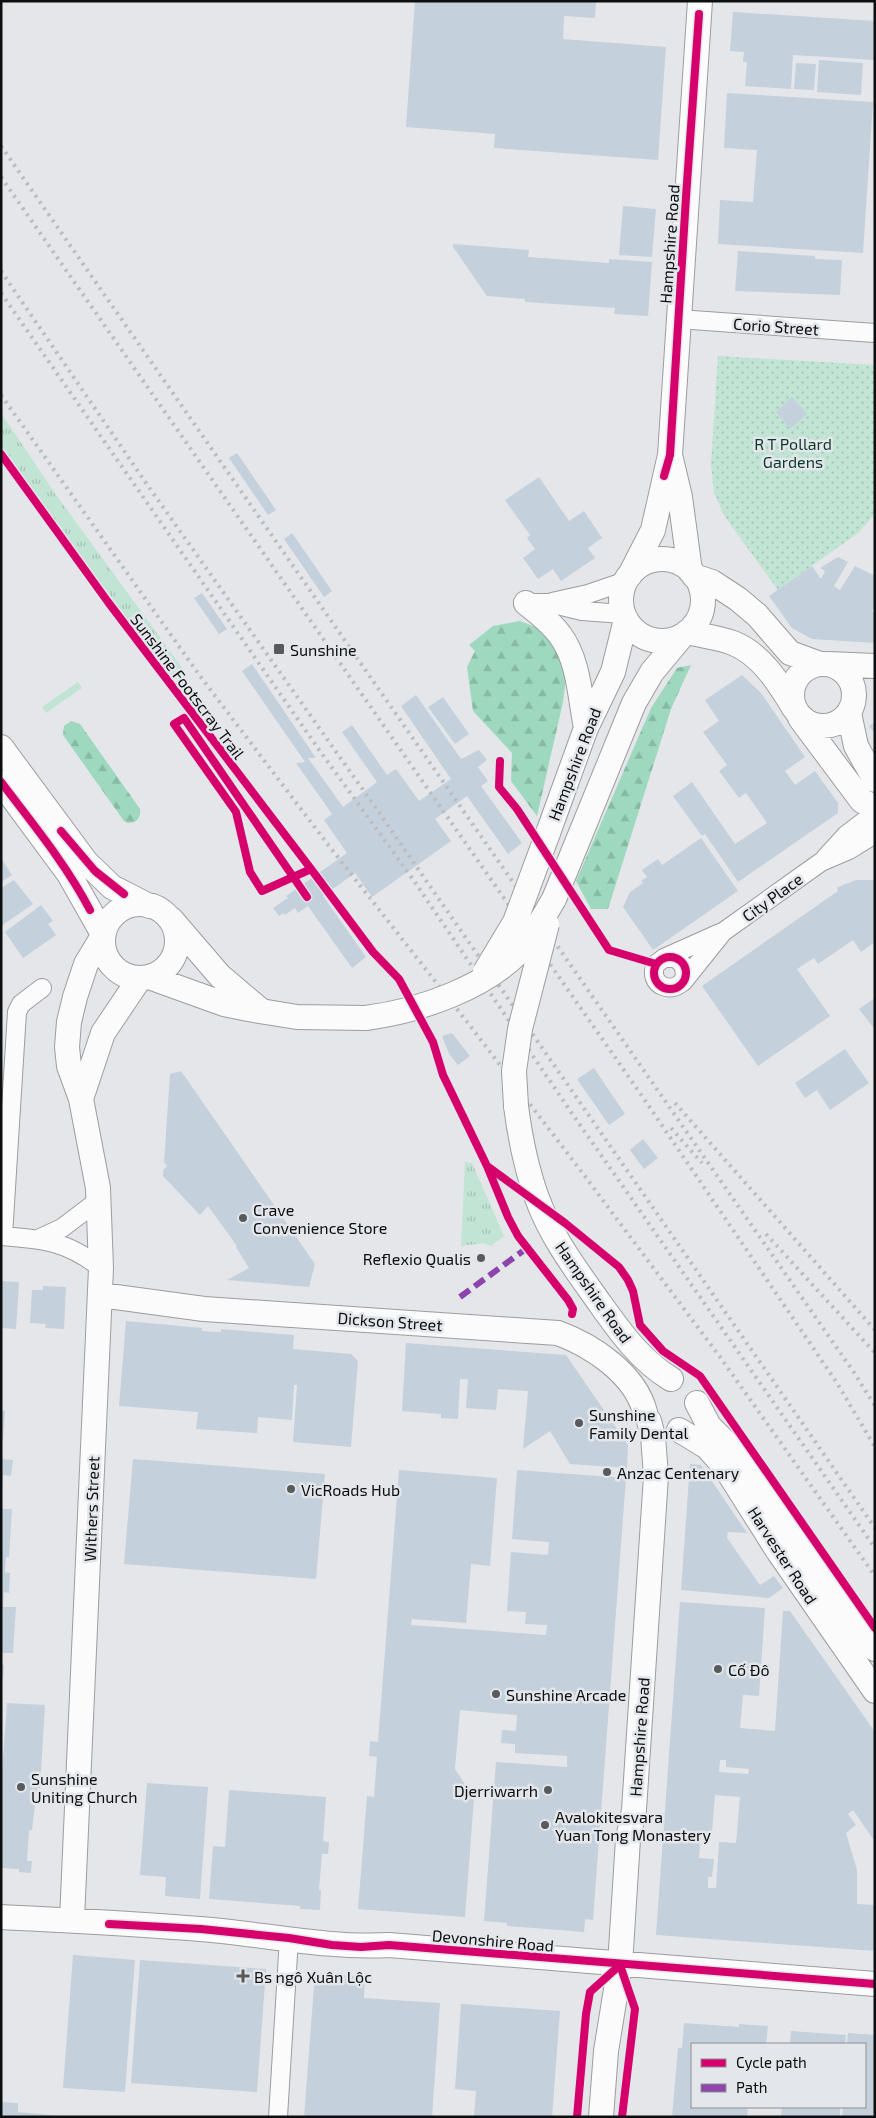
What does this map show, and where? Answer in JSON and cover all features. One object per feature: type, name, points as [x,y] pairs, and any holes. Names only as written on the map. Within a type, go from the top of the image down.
[{"type":"street","name":"Hampshire Road","points":[[628,578],[653,530],[670,455],[700,1]]},
{"type":"street","name":"Corio Street","points":[[678,320],[875,334]]},
{"type":"street","name":"Hampshire Road","points":[[670,455],[680,497],[692,574]]},
{"type":"street","points":[[530,603],[588,594],[628,578],[643,564],[659,560],[676,562],[692,574],[712,582],[738,599],[757,615],[790,653],[838,668],[848,677],[854,694],[850,710],[856,746],[875,780]]},
{"type":"street","points":[[685,634],[698,619],[703,601],[702,592],[692,574]]},
{"type":"street","points":[[628,578],[621,598],[624,616],[638,633],[655,641],[664,641],[685,634],[734,643],[750,653],[773,677],[795,711],[862,801],[875,807]]},
{"type":"street","points":[[530,603],[624,616]]},
{"type":"street","points":[[530,603],[551,623],[568,647],[586,728]]},
{"type":"street","name":"Hampshire Road","points":[[473,985],[486,971],[515,922],[586,728],[612,672],[624,616]]},
{"type":"street","name":"Hampshire Road","points":[[671,1379],[652,1366],[621,1332],[606,1312],[563,1250],[537,1199],[527,1168],[516,1106],[514,1071],[528,992],[554,898],[568,860],[634,703],[652,672],[685,634]]},
{"type":"street","points":[[875,666],[823,664],[810,667],[797,677],[791,692],[795,711],[811,725],[823,727],[840,721],[850,710],[875,693]]},
{"type":"street","points":[[2,748],[86,862],[112,887],[156,909],[170,921],[176,933],[175,951],[166,967],[144,977],[127,976],[112,966],[103,949],[103,935],[110,920],[121,910],[135,905],[156,909]]},
{"type":"street","points":[[1,782],[69,874],[103,935]]},
{"type":"street","name":"City Place","points":[[664,958],[723,932],[821,862],[846,835],[875,813]]},
{"type":"street","name":"City Place","points":[[821,862],[850,850],[875,834]]},
{"type":"street","name":"Hampshire Road","points":[[144,977],[224,1004],[265,1012],[319,1018],[366,1018],[418,1007],[473,985],[502,966],[524,946],[554,898]]},
{"type":"street","name":"Hampshire Road","points":[[156,909],[179,927],[220,976],[265,1012]]},
{"type":"street","name":"City Place","points":[[683,982],[723,932]]},
{"type":"street","name":"Withers Street","points":[[72,1920],[101,1268],[99,1200],[81,1099],[68,1056],[69,1022],[74,997],[86,964],[103,935]]},
{"type":"street","points":[[664,958],[676,958],[682,963],[686,974],[683,982],[677,986],[664,988],[658,984],[654,976],[654,968],[659,960],[664,958]]},
{"type":"street","name":"Withers Street","points":[[81,1099],[102,1034],[144,977]]},
{"type":"street","points":[[42,988],[21,1004],[17,1012],[2,1236],[40,1238],[73,1249],[101,1268]]},
{"type":"street","points":[[40,1238],[62,1228],[99,1200]]},
{"type":"street","name":"Dickson Street","points":[[101,1295],[204,1309],[558,1333],[587,1346],[609,1363],[635,1389],[647,1416]]},
{"type":"street","points":[[671,1379],[681,1381],[689,1386],[695,1394],[697,1403],[693,1420],[678,1431],[662,1430],[647,1416],[645,1399],[650,1389],[660,1381],[671,1379]]},
{"type":"street","name":"Harvester Road","points":[[697,1403],[706,1422],[736,1452],[756,1478],[875,1649]]},
{"type":"street","name":"Hampshire Road","points":[[602,2117],[606,2051],[620,1965],[628,1839],[634,1810],[656,1476],[653,1436],[647,1416]]},
{"type":"street","name":"Hampshire Road","points":[[656,1476],[678,1431]]},
{"type":"street","name":"Harvester Road","points":[[678,1431],[707,1447],[725,1467],[778,1551],[875,1691]]},
{"type":"street","name":"Devonshire Road","points":[[1,1917],[72,1920],[289,1938],[332,1945],[398,1946],[875,1984]]},
{"type":"street","points":[[278,2117],[289,1938]]},
{"type":"green space","name":"R T Pollard Gardens","points":[[718,356],[875,365],[875,514],[858,533],[778,590],[725,517],[714,493],[711,465]]},
{"type":"green space","points":[[1,413],[54,492],[183,669],[171,678],[1,447]]},
{"type":"green space","points":[[520,621],[541,629],[560,652],[566,677],[563,702],[537,816],[511,781],[512,753],[473,711],[467,667],[475,651],[469,645],[493,626]]},
{"type":"green space","points":[[691,665],[671,709],[608,909],[591,909],[576,881],[651,708],[677,668]]},
{"type":"green space","points":[[78,682],[82,688],[46,713],[42,707]]},
{"type":"green space","points":[[71,721],[80,724],[140,809],[140,815],[136,821],[128,823],[124,821],[63,735],[64,726]]},
{"type":"green space","points":[[465,1162],[472,1163],[504,1236],[491,1246],[484,1243],[461,1246]]},
{"type":"building","points":[[415,1],[596,1],[595,18],[564,16],[563,39],[666,47],[658,160],[494,148],[495,134],[406,127]]},
{"type":"building","points":[[733,12],[875,21],[875,60],[793,55],[791,89],[745,86],[747,62],[743,62],[744,52],[730,51]]},
{"type":"building","points":[[819,60],[863,63],[861,95],[817,92]]},
{"type":"building","points":[[796,63],[816,64],[814,90],[794,89]]},
{"type":"building","points":[[727,93],[873,102],[863,253],[718,244],[720,200],[753,202],[757,150],[724,148]]},
{"type":"building","points":[[623,206],[656,209],[652,257],[619,255]]},
{"type":"building","points":[[453,244],[529,250],[528,257],[609,263],[609,259],[652,262],[648,316],[614,314],[615,308],[525,302],[525,299],[487,296],[453,247]]},
{"type":"building","points":[[738,251],[815,256],[815,259],[842,260],[840,295],[735,291]]},
{"type":"building","points":[[792,397],[807,414],[790,429],[776,412]]},
{"type":"building","points":[[237,453],[276,510],[268,515],[229,458]]},
{"type":"building","points":[[539,477],[569,521],[584,511],[602,538],[588,548],[595,558],[561,581],[553,569],[538,579],[523,558],[535,549],[527,538],[530,535],[505,500]]},
{"type":"building","points":[[292,533],[332,591],[324,597],[284,539]]},
{"type":"building","points":[[838,557],[848,562],[834,586],[840,590],[855,566],[873,575],[875,573],[875,606],[872,611],[875,613],[875,643],[812,639],[792,628],[769,596],[812,566],[821,579],[825,571],[820,568]]},
{"type":"building","points":[[202,593],[227,629],[219,634],[194,598]]},
{"type":"building","points":[[252,664],[316,758],[308,758],[343,807],[377,782],[342,732],[352,725],[387,775],[396,769],[419,801],[451,779],[401,706],[416,695],[461,759],[479,750],[487,760],[478,767],[488,781],[481,786],[522,843],[508,854],[467,796],[435,819],[451,841],[372,897],[355,873],[323,896],[366,957],[352,968],[308,906],[298,913],[295,908],[285,915],[284,913],[279,916],[273,908],[288,898],[286,896],[347,853],[324,820],[332,814],[296,763],[305,762],[242,671]]},
{"type":"building","points":[[742,675],[761,693],[805,757],[785,771],[795,785],[815,771],[838,803],[838,813],[738,882],[705,834],[702,836],[673,796],[692,782],[735,844],[767,823],[746,793],[739,798],[719,771],[727,765],[703,732],[719,721],[705,700]]},
{"type":"building","points":[[443,697],[469,734],[455,744],[428,707]]},
{"type":"building","points":[[875,722],[875,734],[869,726]]},
{"type":"building","points":[[701,838],[738,891],[653,950],[623,907],[630,892],[643,883],[641,881],[647,877],[642,870],[658,859],[662,865]]},
{"type":"building","points":[[1,858],[12,875],[1,882]]},
{"type":"building","points":[[14,880],[33,904],[1,926],[1,888]]},
{"type":"building","points":[[856,880],[875,880],[875,942],[861,952],[853,940],[818,964],[814,958],[797,969],[830,1016],[758,1066],[702,986],[838,891],[838,887]]},
{"type":"building","points":[[41,905],[53,921],[48,924],[56,935],[23,958],[5,932]]},
{"type":"building","points":[[875,998],[875,1030],[859,1009]]},
{"type":"building","points":[[452,1033],[470,1056],[458,1065],[449,1054],[442,1036]]},
{"type":"building","points":[[845,1049],[869,1083],[830,1110],[817,1090],[805,1098],[795,1083]]},
{"type":"building","points":[[594,1068],[625,1114],[609,1125],[577,1079]]},
{"type":"building","points":[[181,1071],[315,1264],[309,1287],[227,1280],[249,1268],[237,1246],[208,1206],[200,1215],[163,1176],[163,1171],[167,1166],[164,1162],[170,1074]]},
{"type":"building","points":[[643,1139],[658,1158],[644,1169],[630,1150]]},
{"type":"building","points":[[1,1281],[19,1282],[16,1329],[1,1328]]},
{"type":"building","points":[[43,1286],[66,1287],[64,1329],[45,1328],[46,1324],[30,1323],[32,1290],[43,1290]]},
{"type":"building","points":[[126,1321],[202,1328],[202,1331],[221,1332],[221,1329],[294,1335],[293,1349],[351,1354],[358,1361],[351,1447],[293,1442],[297,1385],[294,1385],[292,1420],[258,1417],[257,1433],[196,1429],[198,1412],[119,1406]]},
{"type":"building","points":[[406,1343],[566,1355],[628,1445],[627,1468],[570,1464],[550,1431],[523,1449],[528,1391],[498,1389],[496,1410],[466,1408],[468,1379],[460,1379],[458,1419],[441,1418],[441,1414],[402,1411]]},
{"type":"building","points":[[1,1410],[5,1411],[3,1440],[1,1440]]},
{"type":"building","points":[[1,1459],[13,1460],[11,1476],[3,1475],[3,1487]]},
{"type":"building","points":[[133,1459],[325,1474],[316,1579],[124,1564]]},
{"type":"building","points":[[690,1464],[701,1465],[747,1533],[728,1532],[727,1538],[760,1585],[774,1576],[783,1588],[769,1598],[681,1590]]},
{"type":"building","points":[[399,1470],[497,1478],[490,1566],[471,1564],[466,1623],[412,1619],[411,1625],[546,1635],[547,1625],[525,1624],[526,1612],[507,1611],[511,1552],[548,1555],[549,1542],[512,1539],[517,1470],[626,1478],[593,1920],[585,1919],[584,1932],[507,1926],[507,1923],[484,1921],[496,1762],[567,1767],[567,1756],[515,1753],[515,1744],[501,1743],[502,1730],[516,1731],[517,1715],[460,1710],[455,1769],[474,1798],[465,1917],[358,1909],[367,1796],[374,1797],[377,1757],[369,1756],[370,1741],[378,1742]]},
{"type":"building","points":[[1,1509],[12,1509],[9,1557],[6,1557],[5,1572],[10,1573],[9,1593],[4,1592],[3,1607],[16,1607],[13,1653],[1,1653]]},
{"type":"building","points":[[680,1602],[765,1608],[759,1696],[743,1695],[740,1728],[775,1731],[783,1611],[790,1611],[875,1732],[875,1842],[853,1810],[848,1814],[856,1825],[846,1833],[857,1870],[857,1904],[875,1905],[875,1951],[656,1935]],"holes":[[[720,1760],[726,1760],[726,1767],[749,1769],[748,1774],[719,1772]],[[715,1795],[740,1797],[736,1843],[719,1842],[716,1888],[708,1888],[708,1877],[712,1877],[714,1859],[699,1858],[701,1831],[712,1832]]]},
{"type":"building","points":[[1,1664],[4,1665],[3,1679],[1,1679]]},
{"type":"building","name":"Sunshine Uniting Church","points":[[7,1703],[45,1705],[40,1788],[37,1788],[32,1830],[29,1830],[27,1861],[32,1861],[31,1873],[19,1872],[19,1869],[1,1868],[1,1786]]},
{"type":"building","points":[[147,1783],[208,1787],[200,1899],[165,1896],[166,1877],[140,1875]]},
{"type":"building","points":[[229,1790],[326,1797],[323,1841],[329,1842],[328,1854],[322,1854],[319,1890],[321,1890],[320,1910],[300,1909],[300,1906],[209,1899],[213,1846],[225,1847]]},
{"type":"building","points":[[73,1955],[135,1960],[125,2092],[63,2088]]},
{"type":"building","points":[[140,1960],[266,1969],[257,2092],[131,2083]]},
{"type":"building","points":[[315,1973],[365,1977],[364,1998],[440,2003],[432,2117],[304,2117]]},
{"type":"building","points":[[461,2004],[560,2011],[552,2117],[474,2117],[476,2091],[455,2089]]},
{"type":"building","points":[[684,2023],[739,2027],[739,2024],[768,2026],[766,2043],[691,2043],[691,2108],[748,2108],[747,2117],[672,2117],[678,2048],[682,2048]]},
{"type":"building","points":[[791,2031],[846,2035],[845,2043],[790,2043]]},
{"type":"building","points":[[848,2033],[875,2035],[875,2117],[842,2117],[843,2108],[866,2108],[866,2043],[847,2043]]},
{"type":"building","points":[[2,2102],[18,2103],[18,2112],[72,2117],[1,2117]]},
{"type":"building","points":[[782,2108],[840,2108],[840,2117],[781,2117]]},
{"type":"railway","points":[[1,146],[855,1374],[875,1406]]},
{"type":"railway","points":[[1,177],[642,1096],[837,1383],[875,1447]]},
{"type":"railway","points":[[1,271],[146,483],[373,804],[875,1528]]},
{"type":"railway","points":[[1,293],[322,754],[412,878],[571,1112],[875,1548]]},
{"type":"railway","points":[[1,395],[200,676],[584,1175],[720,1357],[875,1576]]},
{"type":"railway","points":[[675,1103],[875,1330]]},
{"type":"railway","points":[[671,1128],[702,1163]]},
{"type":"railway","points":[[766,1234],[875,1353]]},
{"type":"marked path","points":[[460,1297],[527,1248]]},
{"type":"cycle path","points":[[664,476],[670,455],[699,14]]},
{"type":"cycle path","name":"Sunshine Footscray Trail","points":[[1,454],[108,602],[311,869],[262,891],[250,872],[236,812],[174,724],[184,718],[307,897]]},
{"type":"cycle path","points":[[500,761],[499,787],[517,809],[609,950],[656,964]]},
{"type":"cycle path","points":[[1,782],[59,860],[90,910]]},
{"type":"cycle path","points":[[61,831],[95,871],[124,894]]},
{"type":"cycle path","points":[[311,869],[373,952],[399,979],[433,1042],[443,1075],[487,1166],[508,1217],[518,1236],[568,1300],[573,1309],[572,1314]]},
{"type":"cycle path","points":[[670,957],[676,958],[681,962],[685,967],[686,973],[685,979],[681,984],[676,988],[670,989],[664,988],[659,984],[655,979],[654,973],[655,967],[659,962],[664,958],[670,957]]},
{"type":"cycle path","points":[[487,1166],[565,1223],[619,1267],[633,1291],[640,1325],[663,1351],[700,1376],[875,1628]]},
{"type":"cycle path","points":[[109,1924],[201,1929],[289,1938],[332,1945],[361,1947],[389,1945],[875,1984]]},
{"type":"cycle path","points":[[620,1965],[635,2009],[622,2117]]},
{"type":"cycle path","points":[[577,2117],[586,2014],[590,1992],[620,1965]]},
{"type":"place","name":"Sunshine","points":[[279,649]]},
{"type":"place","name":"Crave Convenience Store","points":[[243,1218]]},
{"type":"place","name":"Reflexio Qualis","points":[[481,1258]]},
{"type":"place","name":"Sunshine Family Dental","points":[[579,1423]]},
{"type":"place","name":"Anzac Centenary","points":[[607,1472]]},
{"type":"place","name":"VicRoads Hub","points":[[291,1489]]},
{"type":"place","name":"Cố Đô","points":[[718,1669]]},
{"type":"place","name":"Sunshine Arcade","points":[[496,1694]]},
{"type":"place","name":"Sunshine Uniting Church","points":[[21,1787]]},
{"type":"place","name":"Djerriwarrh","points":[[548,1790]]},
{"type":"place","name":"Avalokitesvara Yuan Tong Monastery","points":[[545,1825]]},
{"type":"place","name":"Bs ngô Xuân Lộc","points":[[243,1976]]}]
